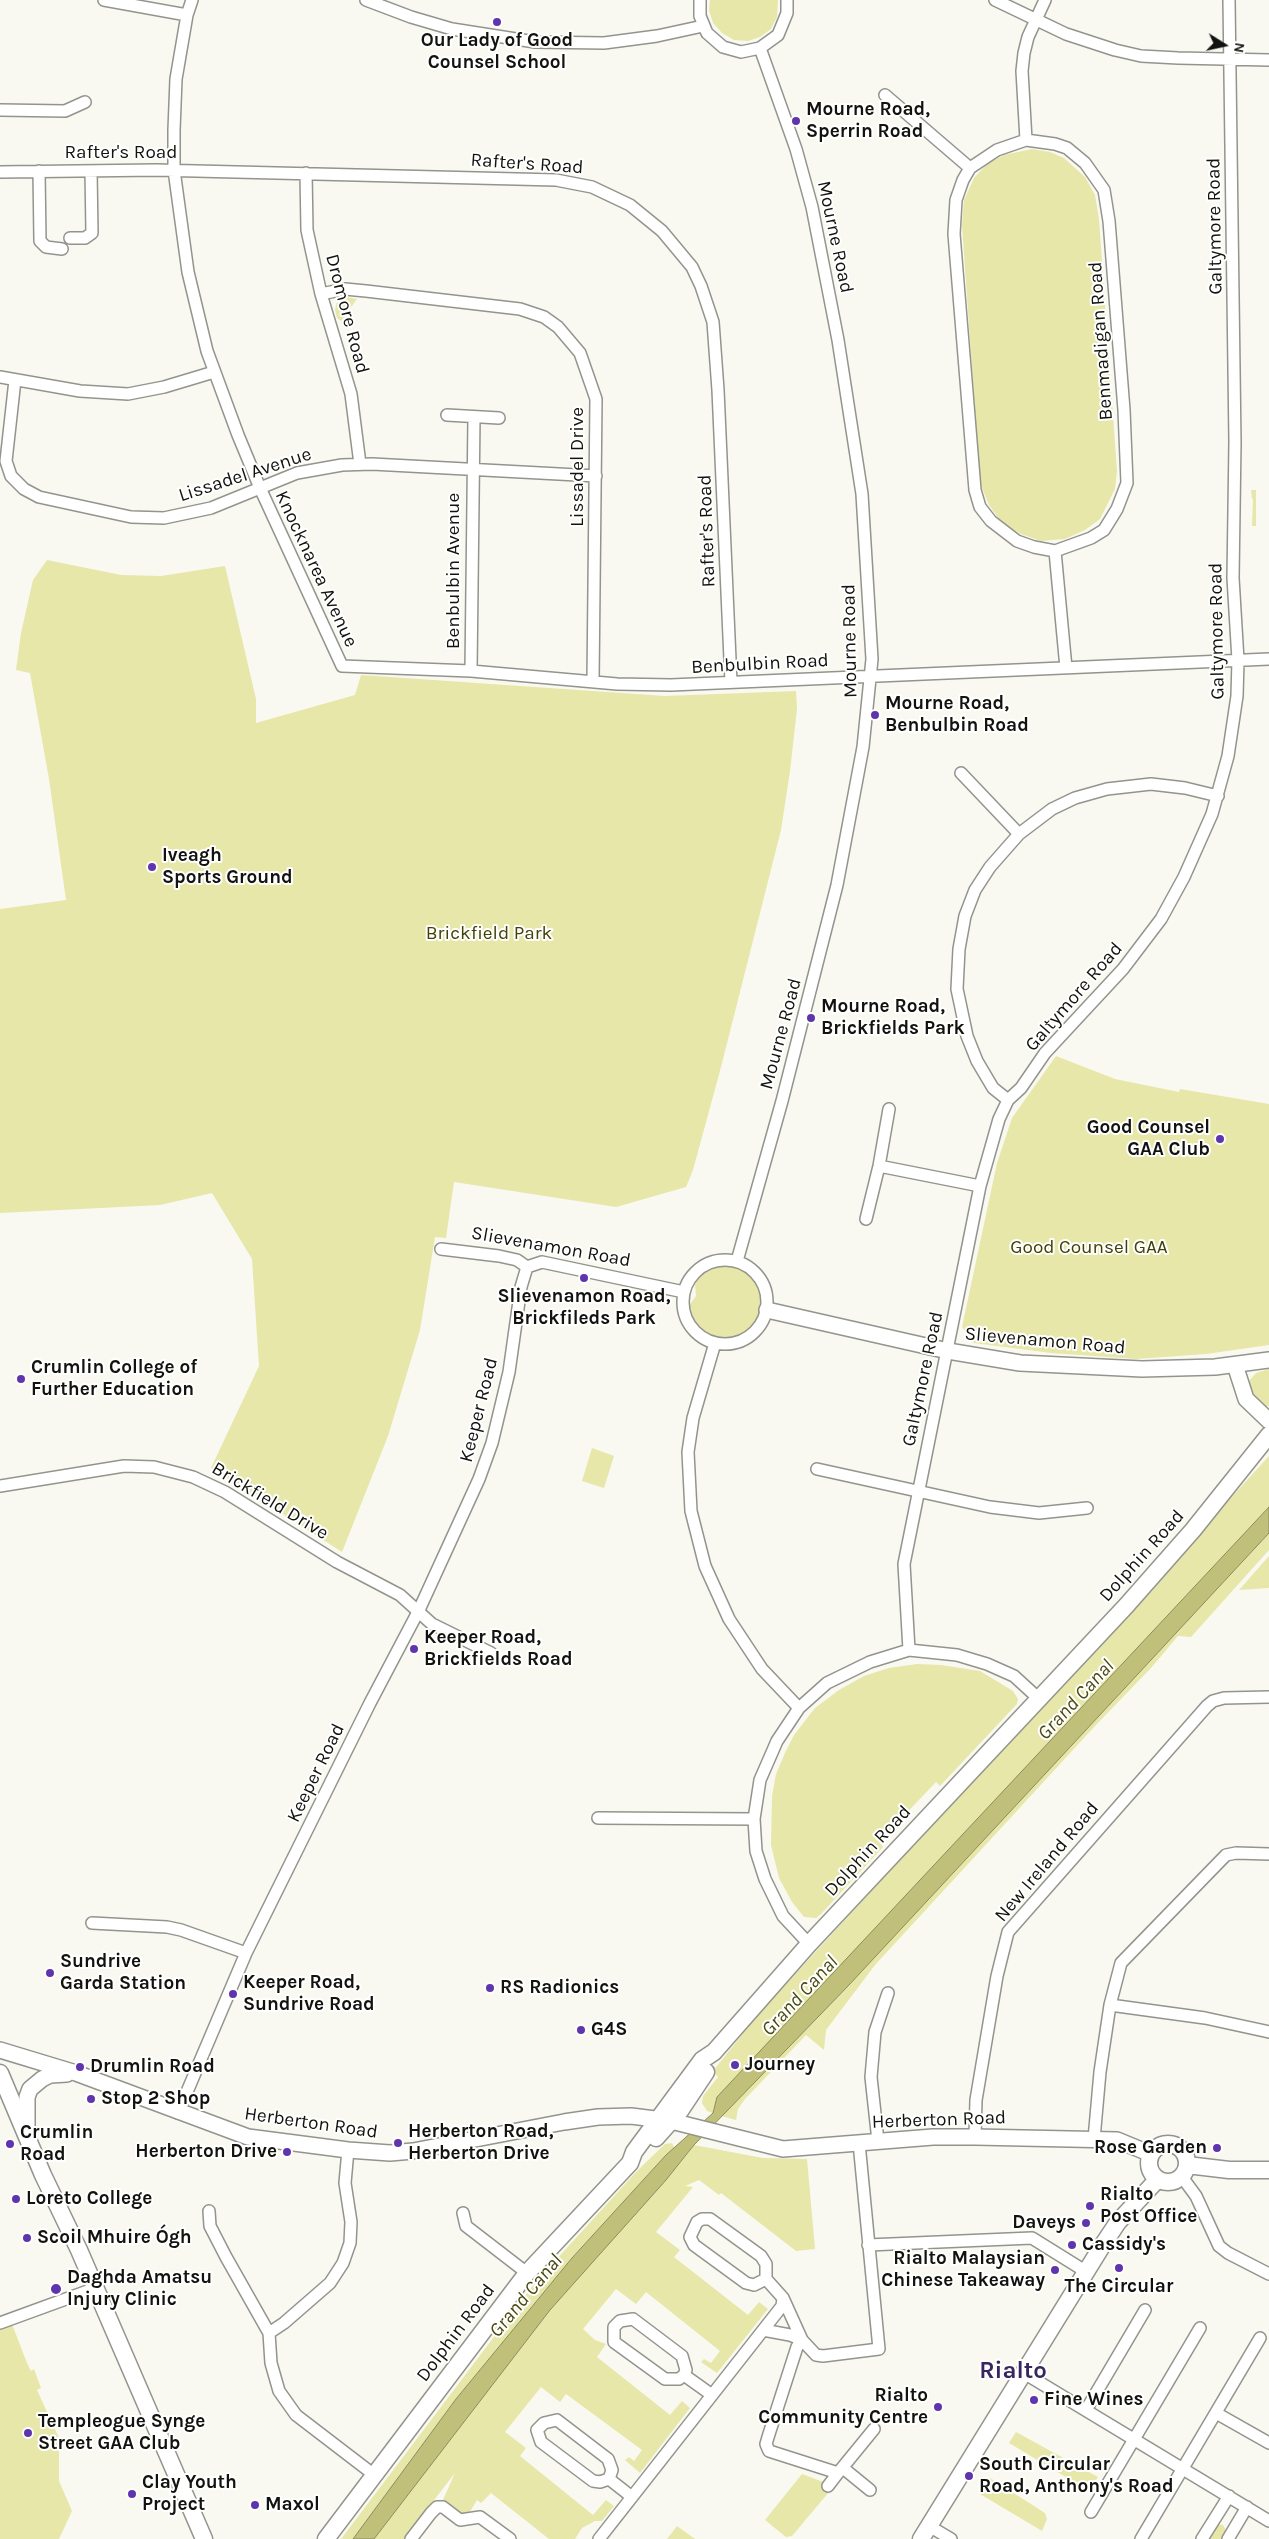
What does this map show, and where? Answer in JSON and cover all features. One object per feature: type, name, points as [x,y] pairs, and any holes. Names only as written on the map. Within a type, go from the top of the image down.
[{"type":"main road","name":"Dolphin Road","points":[[326,2539],[527,2272],[630,2163],[640,2159],[702,2060],[714,2052],[809,1944],[1126,1606],[1187,1537],[1269,1435]]},
{"type":"main road","points":[[0,2073],[96,2288],[204,2539]]},
{"type":"main road","points":[[1184,2171],[1184,2153],[1174,2145],[1162,2145],[1151,2154],[1150,2169],[1157,2180],[1172,2182],[1184,2171],[1269,2170]]},
{"type":"main road","points":[[925,2532],[1085,2271],[1118,2222],[1157,2180]]},
{"type":"street","points":[[104,0],[187,15]]},
{"type":"street","name":"Knocknarea Avenue","points":[[192,0],[187,15],[176,79],[174,170],[188,272],[214,372],[260,488],[342,666]]},
{"type":"street","points":[[366,0],[411,17],[452,28],[535,42],[604,43],[658,36],[703,26]]},
{"type":"street","points":[[700,0],[700,16],[703,26],[714,41],[722,47],[742,52],[760,48],[772,41],[784,25],[787,0]]},
{"type":"street","points":[[995,0],[1066,34],[1141,56],[1269,60]]},
{"type":"street","points":[[1026,140],[1022,71],[1028,37],[1045,0]]},
{"type":"street","name":"Galtymore Road","points":[[909,1650],[904,1564],[980,1186],[994,1136],[1008,1100],[1021,1088],[1051,1046],[1123,969],[1161,919],[1184,877],[1218,796],[1234,725],[1238,660],[1233,578],[1235,442],[1229,0]]},
{"type":"street","name":"Mourne Road","points":[[737,1261],[782,1101],[837,885],[863,747],[872,676],[862,494],[840,350],[812,207],[796,149],[760,48]]},
{"type":"street","points":[[885,95],[970,168]]},
{"type":"street","points":[[0,110],[65,111],[85,102]]},
{"type":"street","name":"Benmadigan Road","points":[[1026,140],[1055,144],[1067,148],[1085,163],[1104,190],[1110,220],[1124,410],[1127,483],[1117,509],[1104,530],[1091,538],[1055,550],[1034,547],[1017,541],[1003,532],[980,507],[975,490],[954,234],[956,200],[963,180],[970,168],[996,150],[1026,140]]},
{"type":"street","name":"Rafter's Road","points":[[0,172],[174,170],[572,182],[592,186],[630,205],[662,231],[692,267],[701,286],[713,322],[716,343],[731,682]]},
{"type":"street","points":[[70,238],[85,238],[92,233],[91,171]]},
{"type":"street","points":[[39,172],[40,241],[46,247],[62,249]]},
{"type":"street","name":"Dromore Road","points":[[306,173],[308,230],[321,294],[351,394],[360,464]]},
{"type":"street","name":"Lissadel Drive","points":[[321,294],[345,289],[520,309],[544,317],[558,327],[580,353],[594,389],[597,413],[593,681]]},
{"type":"street","points":[[0,377],[80,391],[128,394],[164,387],[214,372]]},
{"type":"street","name":"Lissadel Avenue","points":[[15,380],[6,461],[11,476],[29,493],[131,517],[164,518],[211,508],[308,470],[360,464],[596,476]]},
{"type":"street","points":[[446,415],[500,418]]},
{"type":"street","name":"Benbulbin Avenue","points":[[471,671],[474,417]]},
{"type":"street","points":[[1055,550],[1066,668]]},
{"type":"street","name":"Benbulbin Road","points":[[342,666],[471,671],[671,686],[1269,658]]},
{"type":"street","points":[[961,773],[1018,834]]},
{"type":"street","points":[[1008,1100],[993,1088],[977,1061],[962,1012],[957,972],[965,916],[975,890],[1003,850],[1018,834],[1052,809],[1076,798],[1107,789],[1137,785],[1167,785],[1218,796]]},
{"type":"street","points":[[866,1219],[879,1166],[889,1109]]},
{"type":"street","points":[[879,1166],[980,1186]]},
{"type":"street","name":"Slievenamon Road","points":[[441,1249],[508,1258],[517,1260],[527,1267],[542,1262],[684,1292]]},
{"type":"street","points":[[727,1259],[737,1261],[753,1270],[759,1276],[766,1292],[767,1310],[764,1320],[752,1335],[734,1344],[714,1343],[698,1335],[691,1328],[684,1311],[684,1292],[692,1275],[708,1263],[727,1259]]},
{"type":"street","name":"Keeper Road","points":[[178,2113],[246,1953],[419,1610],[464,1516],[492,1443],[509,1372],[522,1287],[527,1267]]},
{"type":"street","name":"Slievenamon Road","points":[[767,1310],[948,1351],[1020,1363],[1142,1369],[1235,1365],[1269,1360]]},
{"type":"street","points":[[714,1343],[693,1418],[688,1452],[691,1510],[705,1566],[729,1619],[762,1669],[798,1708]]},
{"type":"street","points":[[1235,1365],[1246,1399],[1269,1421]]},
{"type":"street","name":"Brickfield Drive","points":[[0,1486],[124,1466],[161,1469],[197,1478],[225,1492],[336,1562],[400,1595],[419,1610]]},
{"type":"street","points":[[816,1469],[990,1507],[1039,1513],[1087,1508]]},
{"type":"street","points":[[419,1610],[432,1624],[491,1653]]},
{"type":"street","points":[[809,1944],[783,1916],[764,1878],[756,1851],[754,1819],[760,1780],[777,1741],[798,1708],[827,1683],[870,1662],[909,1650],[957,1655],[987,1664],[1014,1676],[1038,1698]]},
{"type":"street","name":"New Ireland Road","points":[[975,2137],[976,2100],[998,1976],[1008,1932],[1207,1706],[1213,1701],[1224,1698],[1269,1696]]},
{"type":"street","points":[[598,1818],[754,1819]]},
{"type":"street","points":[[1094,2139],[1100,2072],[1110,2005],[1121,1963],[1226,1855],[1236,1853],[1269,1854]]},
{"type":"street","points":[[92,1923],[135,1924],[181,1930],[246,1953]]},
{"type":"street","points":[[878,2142],[871,2077],[875,2032],[888,1993]]},
{"type":"street","points":[[1110,2005],[1205,2018],[1269,2032]]},
{"type":"street","name":"Herberton Road","points":[[0,2050],[76,2073],[178,2113],[248,2137],[348,2150],[390,2153],[413,2151],[564,2122],[605,2117],[665,2120],[783,2149],[933,2137],[975,2137],[1094,2139],[1126,2142],[1151,2154]]},
{"type":"street","points":[[27,2133],[27,2096],[30,2089],[42,2078],[50,2075],[76,2073]]},
{"type":"street","points":[[766,2279],[754,2285],[746,2282],[694,2245],[690,2237],[696,2222],[702,2219],[710,2219],[761,2256],[766,2264],[766,2279],[783,2298],[802,2340],[810,2351],[823,2356],[880,2349],[859,2143]]},
{"type":"street","points":[[269,2333],[284,2323],[330,2283],[343,2263],[350,2242],[351,2222],[345,2183],[348,2150]]},
{"type":"street","points":[[1184,2171],[1220,2246],[1228,2253],[1269,2274]]},
{"type":"street","points":[[209,2211],[210,2226],[269,2333],[271,2363],[279,2391],[296,2415],[374,2474]]},
{"type":"street","points":[[463,2212],[466,2226],[527,2272]]},
{"type":"street","points":[[868,2245],[1032,2238],[1085,2271]]},
{"type":"street","points":[[0,2323],[96,2288]]},
{"type":"street","points":[[599,2539],[764,2330],[782,2306],[783,2298]]},
{"type":"street","points":[[1086,2410],[1145,2310]]},
{"type":"street","points":[[633,2319],[682,2356],[686,2370],[684,2375],[678,2379],[665,2378],[614,2342],[614,2327],[620,2321],[633,2319]]},
{"type":"street","points":[[1090,2512],[1200,2328]]},
{"type":"street","points":[[764,2330],[780,2332],[802,2340]]},
{"type":"street","points":[[1141,2539],[1260,2338]]},
{"type":"street","points":[[802,2340],[797,2347],[767,2447],[771,2453],[779,2456],[841,2470],[870,2490]]},
{"type":"street","points":[[1024,2373],[1269,2521]]},
{"type":"street","points":[[684,2375],[712,2395]]},
{"type":"street","points":[[1216,2413],[1269,2443]]},
{"type":"street","points":[[557,2420],[608,2459],[612,2470],[609,2479],[600,2482],[593,2481],[541,2442],[537,2430],[544,2423],[557,2420]]},
{"type":"street","points":[[828,2486],[874,2430]]},
{"type":"street","points":[[609,2479],[632,2497]]},
{"type":"street","points":[[1202,2539],[1229,2496]]},
{"type":"street","points":[[411,2539],[437,2507],[443,2507],[460,2520],[480,2517],[510,2539]]},
{"type":"street","points":[[1228,2539],[1247,2507]]},
{"type":"street","points":[[925,2532],[951,2539]]},
{"type":"green space","points":[[710,0],[778,0],[777,17],[771,29],[760,37],[748,41],[734,40],[722,33],[713,23],[709,10]]},
{"type":"green space","points":[[1032,149],[1050,152],[1064,158],[1085,177],[1095,195],[1099,219],[1117,471],[1115,489],[1100,519],[1085,530],[1065,539],[1041,541],[1021,534],[1002,523],[989,505],[980,483],[962,225],[964,200],[974,178],[987,164],[1004,155]]},
{"type":"green space","points":[[346,297],[357,299],[341,321],[337,318],[335,310],[337,301]]},
{"type":"green space","points":[[1251,490],[1256,490],[1256,526],[1252,526],[1253,499]]},
{"type":"green space","name":"Brickfield Park","points":[[47,560],[121,575],[161,576],[225,566],[256,699],[256,723],[355,695],[361,675],[665,696],[796,691],[797,709],[781,830],[721,1067],[693,1170],[686,1187],[616,1207],[454,1182],[446,1238],[435,1237],[420,1330],[388,1436],[342,1552],[211,1468],[259,1366],[252,1259],[212,1193],[160,1205],[0,1213],[0,909],[66,900],[49,779],[30,673],[16,670],[21,633],[33,580]]},
{"type":"green space","name":"Good Counsel GAA","points":[[1056,1056],[1115,1079],[1179,1092],[1180,1089],[1269,1104],[1269,1345],[1206,1354],[1136,1359],[1051,1353],[974,1343],[962,1327],[997,1163],[1012,1118]]},
{"type":"green space","points":[[726,1265],[741,1269],[753,1278],[760,1290],[761,1305],[758,1319],[750,1330],[738,1338],[724,1340],[709,1336],[699,1328],[690,1316],[688,1307],[696,1296],[695,1284],[700,1275],[712,1268]]},
{"type":"green space","points":[[1269,1369],[1269,1406],[1265,1407],[1256,1402],[1248,1388],[1249,1381],[1256,1373]]},
{"type":"green space","points":[[592,1448],[614,1456],[604,1488],[582,1481]]},
{"type":"green space","points":[[1269,1456],[1269,1507],[825,1983],[714,2107],[713,2113],[707,2111],[702,2103],[703,2096],[718,2077],[713,2071],[757,2016]]},
{"type":"green space","points":[[1269,1533],[1269,1550],[1191,1637],[1178,1636],[1151,1668],[1095,1726],[875,1965],[826,2030],[824,2050],[806,2035],[745,2099],[738,2109],[736,2120],[721,2116],[849,1984]]},
{"type":"green space","points":[[1269,1556],[1269,1588],[1239,1590]]},
{"type":"green space","points":[[917,1664],[941,1665],[980,1671],[1013,1691],[1018,1699],[1017,1704],[940,1786],[936,1782],[879,1842],[883,1847],[821,1914],[816,1918],[804,1917],[792,1902],[779,1878],[771,1845],[772,1796],[776,1774],[785,1753],[794,1735],[815,1708],[839,1690],[864,1676],[889,1668]]},
{"type":"green space","points":[[672,2143],[675,2149],[666,2155],[572,2258],[456,2399],[353,2539],[341,2539],[534,2284],[636,2172],[665,2144]]},
{"type":"green space","points":[[694,2145],[763,2158],[807,2159],[815,2249],[796,2251],[721,2193],[719,2195],[699,2180],[685,2186],[693,2187],[656,2232],[680,2250],[674,2257],[748,2315],[759,2302],[768,2309],[717,2373],[701,2362],[704,2359],[711,2363],[720,2351],[646,2292],[636,2304],[616,2289],[583,2329],[595,2340],[606,2344],[597,2357],[670,2415],[682,2401],[690,2408],[640,2473],[625,2460],[629,2457],[634,2461],[642,2450],[566,2394],[560,2402],[541,2387],[505,2432],[526,2448],[520,2456],[593,2515],[606,2500],[614,2506],[602,2521],[595,2521],[582,2528],[575,2539],[549,2539],[491,2493],[481,2503],[477,2500],[468,2515],[457,2513],[442,2502],[455,2473],[404,2539],[374,2539],[550,2310]]},
{"type":"green space","name":"Templeogue Synge Street GAA Club","points":[[12,2324],[27,2363],[31,2371],[34,2369],[41,2388],[37,2390],[59,2438],[59,2481],[72,2511],[59,2539],[0,2539],[0,2329]]},
{"type":"green space","points":[[1016,2432],[1098,2477],[1089,2491],[1009,2443]]},
{"type":"green space","points":[[802,2474],[826,2483],[823,2487],[829,2492],[792,2536],[786,2537],[765,2520]]},
{"type":"green space","points":[[990,2478],[1045,2513],[1047,2519],[1042,2531],[980,2494]]},
{"type":"green space","points":[[1217,2524],[1223,2525],[1226,2530],[1223,2539],[1204,2539]]},
{"type":"green space","points":[[677,2526],[695,2539],[667,2539]]},
{"type":"shaded area","points":[[1269,1507],[1269,1533],[849,1985],[694,2145],[666,2180],[550,2310],[374,2539],[353,2539],[456,2399],[572,2258],[666,2155],[713,2113],[717,2097]]},
{"type":"place","name":"Our Lady of Good Counsel School","points":[[497,22]]},
{"type":"place","name":"Mourne Road, Sperrin Road","points":[[796,121]]},
{"type":"place","name":"Mourne Road, Benbulbin Road","points":[[875,715]]},
{"type":"place","name":"Iveagh Sports Ground","points":[[152,867]]},
{"type":"place","name":"Mourne Road, Brickfields Park","points":[[811,1018]]},
{"type":"place","name":"Good Counsel GAA Club","points":[[1220,1139]]},
{"type":"place","name":"Slievenamon Road, Brickfileds Park","points":[[584,1278]]},
{"type":"place","name":"Crumlin College of Further Education","points":[[21,1379]]},
{"type":"place","name":"Keeper Road, Brickfields Road","points":[[414,1649]]},
{"type":"place","name":"Sundrive Garda Station","points":[[50,1973]]},
{"type":"place","name":"RS Radionics","points":[[490,1988]]},
{"type":"place","name":"Keeper Road, Sundrive Road","points":[[233,1994]]},
{"type":"place","name":"G4S","points":[[581,2030]]},
{"type":"place","name":"Journey","points":[[735,2065]]},
{"type":"place","name":"Drumlin Road","points":[[80,2067]]},
{"type":"place","name":"Stop 2 Shop","points":[[91,2099]]},
{"type":"place","name":"Herberton Road, Herberton Drive","points":[[398,2143]]},
{"type":"place","name":"Crumlin Road","points":[[10,2144]]},
{"type":"place","name":"Rose Garden","points":[[1217,2148]]},
{"type":"place","name":"Herberton Drive","points":[[287,2152]]},
{"type":"place","name":"Loreto College","points":[[16,2199]]},
{"type":"place","name":"Rialto Post Office","points":[[1090,2206]]},
{"type":"place","name":"Daveys","points":[[1086,2223]]},
{"type":"place","name":"Scoil Mhuire Ógh","points":[[27,2238]]},
{"type":"place","name":"Cassidy's","points":[[1072,2245]]},
{"type":"place","name":"The Circular","points":[[1119,2268]]},
{"type":"place","name":"Rialto Malaysian Chinese Takeaway","points":[[1055,2270]]},
{"type":"place","name":"Daghda Amatsu Injury Clinic","points":[[56,2289]]},
{"type":"place","name":"Fine Wines","points":[[1034,2400]]},
{"type":"place","name":"Rialto Community Centre","points":[[938,2407]]},
{"type":"place","name":"Templeogue Synge Street GAA Club","points":[[28,2433]]},
{"type":"place","name":"South Circular Road, Anthony's Road","points":[[969,2476]]},
{"type":"place","name":"Clay Youth Project","points":[[132,2494]]},
{"type":"place","name":"Maxol","points":[[255,2505]]},
{"type":"district","name":"Rialto","points":[[1013,2371]]},
{"type":"water label","name":"Grand Canal","points":[[1076,1700]]},
{"type":"water label","name":"Grand Canal","points":[[800,1996]]},
{"type":"water label","name":"Grand Canal","points":[[526,2296]]}]
